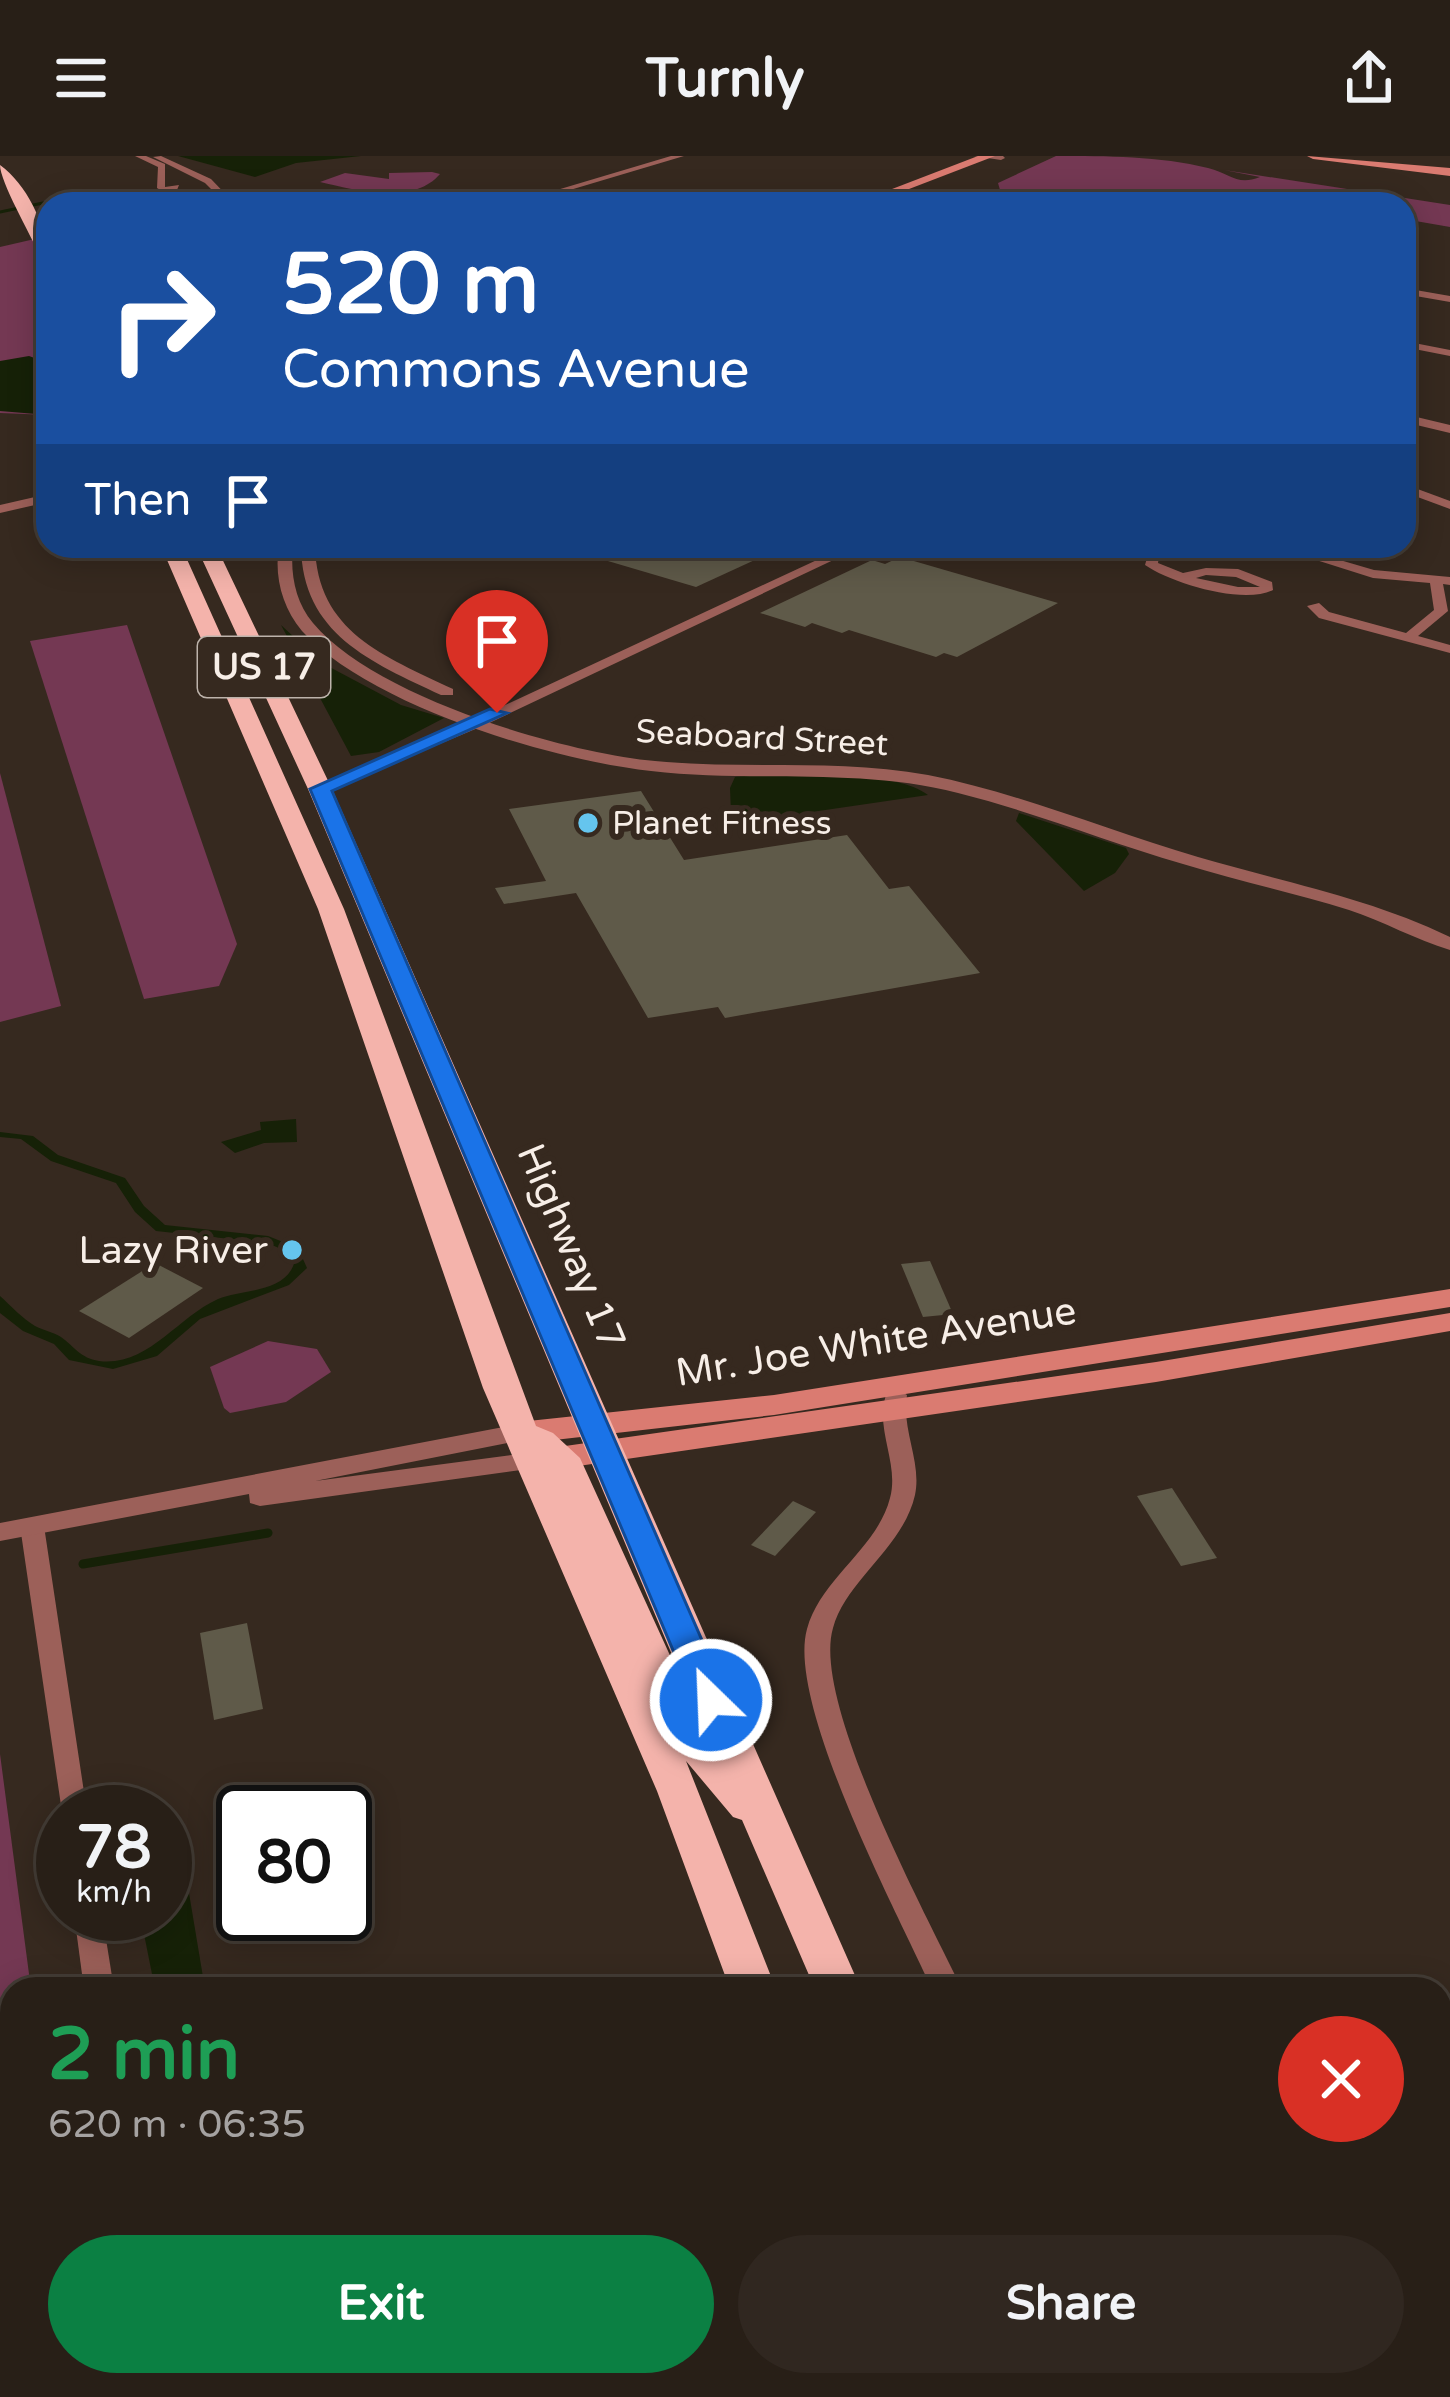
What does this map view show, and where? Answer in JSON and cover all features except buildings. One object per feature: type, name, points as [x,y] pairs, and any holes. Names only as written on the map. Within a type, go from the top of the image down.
[{"type":"highway","points":[[0,169],[36,230]]},
{"type":"highway","name":"Highway 17","points":[[176,558],[562,1446],[766,1824],[833,1977]]},
{"type":"highway","name":"Highway 17","points":[[212,558],[320,789],[562,1446],[678,1790],[748,1977]]},
{"type":"main road","points":[[892,192],[993,156]]},
{"type":"main road","points":[[908,192],[993,156]]},
{"type":"main road","points":[[1313,156],[1396,161]]},
{"type":"main road","points":[[1354,156],[1450,170]]},
{"type":"main road","name":"Mr. Joe White Avenue","points":[[895,1398],[1450,1298]]},
{"type":"main road","name":"Mr. Joe White Avenue","points":[[562,1446],[1450,1322]]},
{"type":"street","points":[[139,156],[162,166],[166,171],[159,186],[174,192]]},
{"type":"street","points":[[154,156],[208,181],[219,192]]},
{"type":"street","points":[[558,192],[680,156]]},
{"type":"street","points":[[170,162],[181,177],[170,191]]},
{"type":"street","points":[[1416,293],[1450,299]]},
{"type":"street","points":[[1416,346],[1450,353]]},
{"type":"street","points":[[1416,421],[1450,429]]},
{"type":"street","points":[[1416,492],[1450,505]]},
{"type":"street","points":[[6,507],[36,498]]},
{"type":"street","name":"Seaboard Street","points":[[284,558],[288,588],[310,629],[352,663],[405,691],[489,718],[624,749],[729,757],[839,756],[974,778],[1401,909],[1450,929]]},
{"type":"street","name":"Seaboard Street","points":[[308,558],[308,586],[317,606],[353,641],[529,739],[648,766],[837,766],[936,782],[1320,898],[1450,944]]},
{"type":"street","points":[[320,789],[489,718],[831,558]]},
{"type":"street","points":[[1152,558],[1150,565],[1185,577],[1251,592],[1268,585],[1225,570],[1202,570],[1185,577]]},
{"type":"street","points":[[1313,558],[1340,567],[1443,580],[1442,611],[1409,637]]},
{"type":"street","points":[[1314,606],[1324,615],[1450,649]]},
{"type":"street","points":[[895,1398],[903,1495],[877,1544],[841,1587],[817,1633],[817,1677],[842,1756],[942,1977]]},
{"type":"street","name":"Mr. Joe White Avenue","points":[[0,1532],[562,1446]]},
{"type":"street","points":[[32,1526],[69,1785]]},
{"type":"street","points":[[92,1941],[97,1977]]},
{"type":"shaded area","points":[[178,156],[361,156],[296,163],[255,177]]},
{"type":"shaded area","points":[[1056,156],[1113,157],[1171,161],[1240,180],[1260,177],[1224,170],[1366,192],[1006,192],[998,183]]},
{"type":"shaded area","points":[[345,173],[389,179],[389,173],[440,174],[429,184],[404,192],[320,182]]},
{"type":"shaded area","points":[[1416,200],[1450,205],[1450,227],[1416,221]]},
{"type":"shaded area","points":[[36,239],[36,414],[0,413],[0,247]]},
{"type":"shaded area","points":[[36,359],[36,414],[0,411],[0,361]]},
{"type":"shaded area","points":[[127,625],[237,944],[219,986],[144,999],[30,641]]},
{"type":"shaded area","points":[[281,625],[322,663],[401,705],[444,718],[379,752],[351,756]]},
{"type":"shaded area","points":[[0,773],[61,1006],[0,1022]]},
{"type":"shaded area","points":[[735,777],[873,778],[895,781],[928,795],[744,822],[731,812],[730,788]]},
{"type":"shaded area","points":[[1019,813],[1126,848],[1129,854],[1115,873],[1084,891],[1016,821]]},
{"type":"shaded area","points":[[296,1119],[297,1142],[264,1143],[235,1153],[221,1142],[261,1130],[260,1122]]},
{"type":"shaded area","name":"Lazy River","points":[[0,1132],[33,1136],[58,1155],[125,1178],[144,1206],[165,1225],[268,1236],[298,1248],[307,1268],[289,1285],[200,1319],[157,1356],[113,1369],[69,1360],[54,1344],[23,1331],[0,1313],[0,1296],[31,1323],[61,1337],[78,1352],[99,1361],[116,1361],[147,1349],[218,1299],[284,1279],[295,1260],[291,1253],[267,1243],[156,1231],[135,1212],[116,1183],[51,1161],[21,1139],[0,1137]]},
{"type":"shaded area","points":[[268,1341],[317,1349],[331,1372],[286,1402],[230,1413],[210,1367]]},
{"type":"shaded area","points":[[0,1754],[29,1977],[0,1977]]},
{"type":"shaded area","points":[[192,1911],[203,1977],[153,1977],[145,1941],[192,1941]]},
{"type":"waterway","points":[[0,212],[36,204]]},
{"type":"waterway","points":[[83,1564],[268,1533]]},
{"type":"place","name":"Planet Fitness","points":[[588,823]]},
{"type":"place","name":"Lazy River","points":[[292,1250]]},
{"type":"route","points":[[497,713],[320,789],[711,1700]]}]
